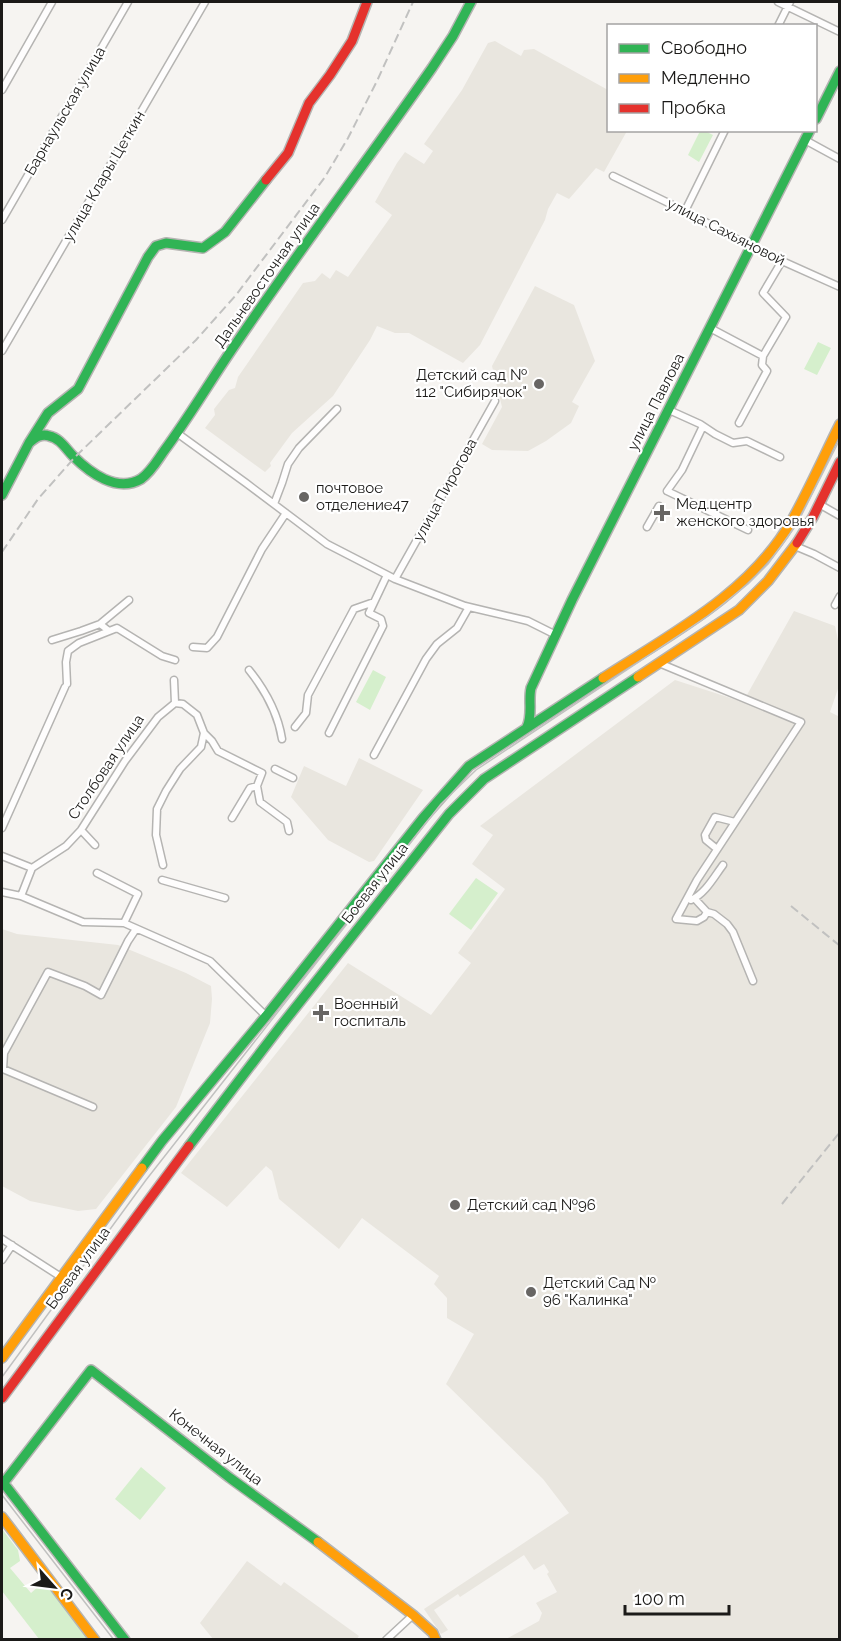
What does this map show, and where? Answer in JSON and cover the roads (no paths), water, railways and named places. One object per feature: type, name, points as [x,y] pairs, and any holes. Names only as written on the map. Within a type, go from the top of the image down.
[{"type":"main road","points":[[2,495],[29,443],[48,413],[78,389],[156,246],[166,243],[203,248],[225,232],[288,153],[309,103],[352,41],[367,2]]},
{"type":"main road","name":"Дальневосточная улица","points":[[48,413],[50,427],[56,438],[101,478],[112,483],[124,484],[142,478],[152,469],[236,344],[416,91],[462,20],[471,2]]},
{"type":"main road","points":[[817,117],[840,71]]},
{"type":"main road","name":"улица Павлова","points":[[527,727],[531,718],[528,702],[531,688],[556,635],[809,132]]},
{"type":"main road","name":"Боевая улица","points":[[2,1358],[162,1141],[266,1016],[445,791],[469,766],[711,608],[732,591],[752,572],[789,523],[840,424]]},
{"type":"main road","points":[[29,443],[36,437],[45,435],[56,438]]},
{"type":"main road","name":"Боевая улица","points":[[2,1398],[170,1170],[280,1027],[467,794],[484,778],[739,610],[777,572],[795,546],[840,462]]},
{"type":"main road","points":[[531,688],[531,704],[534,709],[538,713],[549,712]]},
{"type":"main road","points":[[266,1016],[280,1027]]},
{"type":"main road","name":"Конечная улица","points":[[2,1483],[91,1370],[413,1615],[433,1633],[436,1640]]},
{"type":"main road","points":[[2,1483],[125,1640]]},
{"type":"main road","points":[[2,1517],[95,1640]]},
{"type":"street","points":[[2,90],[52,2]]},
{"type":"street","name":"Барнаульская улица","points":[[2,220],[128,2]]},
{"type":"street","name":"улица Клары Цеткин","points":[[2,351],[206,2]]},
{"type":"street","points":[[778,2],[789,4],[840,32]]},
{"type":"street","points":[[779,24],[789,4]]},
{"type":"street","points":[[686,211],[724,132]]},
{"type":"street","points":[[805,140],[840,159]]},
{"type":"street","name":"улица Сахьяновой","points":[[613,176],[686,211],[752,247],[840,287]]},
{"type":"street","points":[[738,423],[767,371],[762,364],[763,356],[786,317],[763,293],[782,261]]},
{"type":"street","points":[[710,328],[763,356]]},
{"type":"street","name":"улица Пирогова","points":[[395,579],[495,401]]},
{"type":"street","points":[[274,504],[288,464],[299,448],[337,409]]},
{"type":"street","points":[[669,410],[733,442],[747,441],[780,457]]},
{"type":"street","points":[[702,426],[682,470],[667,491],[748,530]]},
{"type":"street","points":[[177,433],[327,544],[395,579],[469,607],[528,621],[556,635]]},
{"type":"street","points":[[819,504],[840,516]]},
{"type":"street","points":[[647,527],[659,506]]},
{"type":"street","points":[[193,647],[207,648],[218,637],[262,549],[286,513]]},
{"type":"street","points":[[795,546],[840,568]]},
{"type":"street","points":[[328,733],[383,626],[381,618],[369,613],[387,575]]},
{"type":"street","points":[[834,605],[840,596]]},
{"type":"street","points":[[52,640],[100,624],[129,600]]},
{"type":"street","points":[[295,727],[306,713],[308,694],[354,609],[374,602]]},
{"type":"street","points":[[375,755],[426,659],[437,644],[457,628],[469,607]]},
{"type":"street","points":[[100,624],[109,631]]},
{"type":"street","points":[[2,828],[66,686],[68,651],[79,643],[117,628],[162,656],[175,660]]},
{"type":"street","points":[[659,663],[801,722],[717,849],[676,919],[697,921],[707,912]]},
{"type":"street","points":[[249,670],[270,703],[281,728],[282,739]]},
{"type":"street","points":[[174,680],[175,703],[183,704],[196,715],[204,733],[218,751],[262,773],[257,786],[260,802],[287,822],[289,831]]},
{"type":"street","name":"Столбовая улица","points":[[32,868],[66,846],[81,830],[125,761],[158,717],[175,703]]},
{"type":"street","points":[[163,865],[156,835],[157,809],[180,769],[201,747],[204,733]]},
{"type":"street","points":[[275,769],[293,778]]},
{"type":"street","points":[[232,818],[250,788],[257,786]]},
{"type":"street","points":[[717,849],[706,840],[705,835],[715,817],[735,822]]},
{"type":"street","points":[[81,830],[95,844]]},
{"type":"street","points":[[2,856],[32,868],[21,896]]},
{"type":"street","points":[[685,901],[695,899],[723,865]]},
{"type":"street","points":[[97,873],[138,894],[124,923]]},
{"type":"street","points":[[162,880],[225,898]]},
{"type":"street","points":[[2,892],[21,896],[83,922],[124,923],[210,961],[266,1016]]},
{"type":"street","points":[[695,899],[707,912],[714,914],[727,924],[753,981]]},
{"type":"street","points":[[93,1107],[3,1068],[4,1053],[48,972],[102,995],[136,929]]},
{"type":"street","points":[[2,1239],[61,1277]]},
{"type":"street","points":[[2,1260],[12,1245]]},
{"type":"street","points":[[386,1640],[413,1615]]},
{"type":"tram line","points":[[2,1377],[146,1180],[441,804],[476,770],[708,616],[748,584],[768,564],[797,524],[840,439]]},
{"type":"tram line","points":[[2,1495],[114,1640]]},
{"type":"railway","points":[[2,552],[38,499],[75,457],[196,340],[236,295],[325,177],[377,81],[413,2]]},
{"type":"railway","points":[[791,906],[840,946]]},
{"type":"railway","points":[[782,1204],[840,1132]]},
{"type":"place","name":"Детский сад № 112 \"Сибирячок\"","points":[[539,384]]},
{"type":"place","name":"почтовое отделение47","points":[[304,497]]},
{"type":"place","name":"Мед.центр женского здоровья","points":[[662,513]]},
{"type":"place","name":"Военный госпиталь","points":[[321,1013]]},
{"type":"place","name":"Детский сад №96","points":[[455,1205]]},
{"type":"place","name":"Детский Сад № 96 \"Калинка\"","points":[[531,1292]]}]
